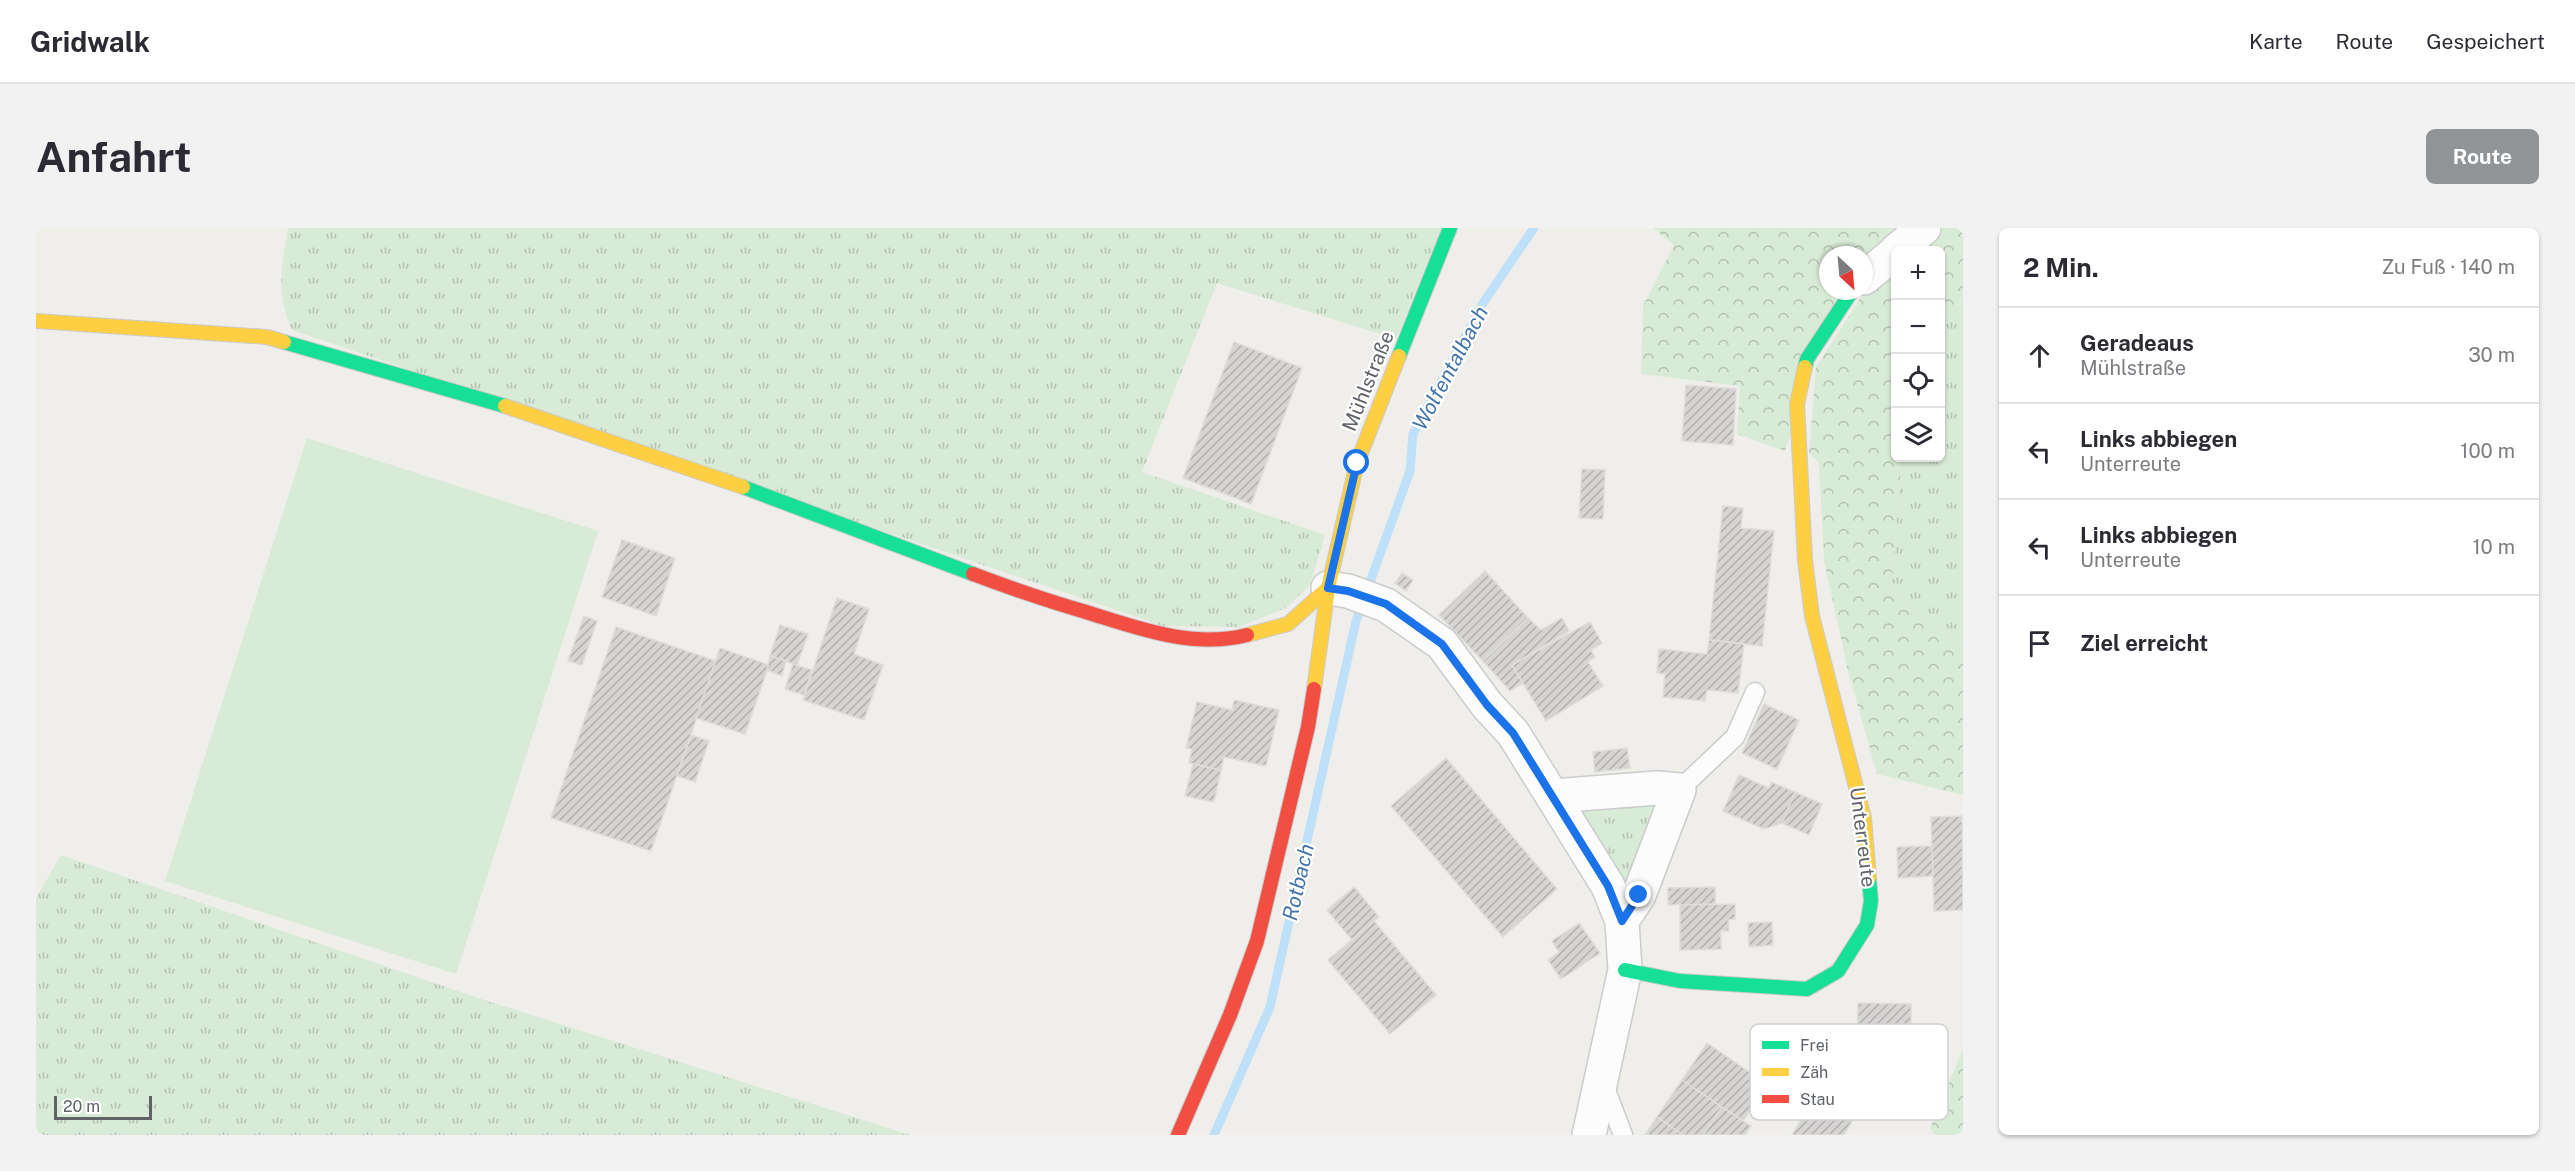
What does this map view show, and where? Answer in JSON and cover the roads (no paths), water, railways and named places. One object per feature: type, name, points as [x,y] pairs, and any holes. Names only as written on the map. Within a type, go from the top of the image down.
[{"type":"street","name":"Mühlstraße","points":[[1178,1135],[1230,1015],[1257,941],[1338,589],[1357,463],[1450,228]]},
{"type":"street","points":[[1902,246],[1924,228]]},
{"type":"street","points":[[1873,270],[1891,255]]},
{"type":"street","name":"Unterreute","points":[[1625,970],[1680,981],[1776,989],[1807,988],[1838,971],[1867,925],[1871,901],[1864,818],[1812,616],[1804,560],[1798,445],[1797,404],[1807,359],[1846,300]]},
{"type":"street","points":[[36,321],[267,337],[543,417],[733,483],[1017,591],[1160,634],[1204,640],[1239,637],[1288,624],[1338,589],[1386,604],[1442,644],[1487,705],[1513,733],[1608,886],[1622,921],[1625,970],[1589,1135]]},
{"type":"street","points":[[1553,796],[1657,788],[1679,790],[1639,895],[1622,921]]},
{"type":"lane","points":[[1679,790],[1735,737],[1755,692]]},
{"type":"lane","points":[[1601,1075],[1623,1135]]},
{"type":"waterway","name":"Rotbach","points":[[1214,1135],[1270,1007],[1356,621],[1410,471],[1413,434],[1483,303],[1534,228]]},
{"type":"water label","name":"Wolfentalbach","points":[[1450,368]]}]
